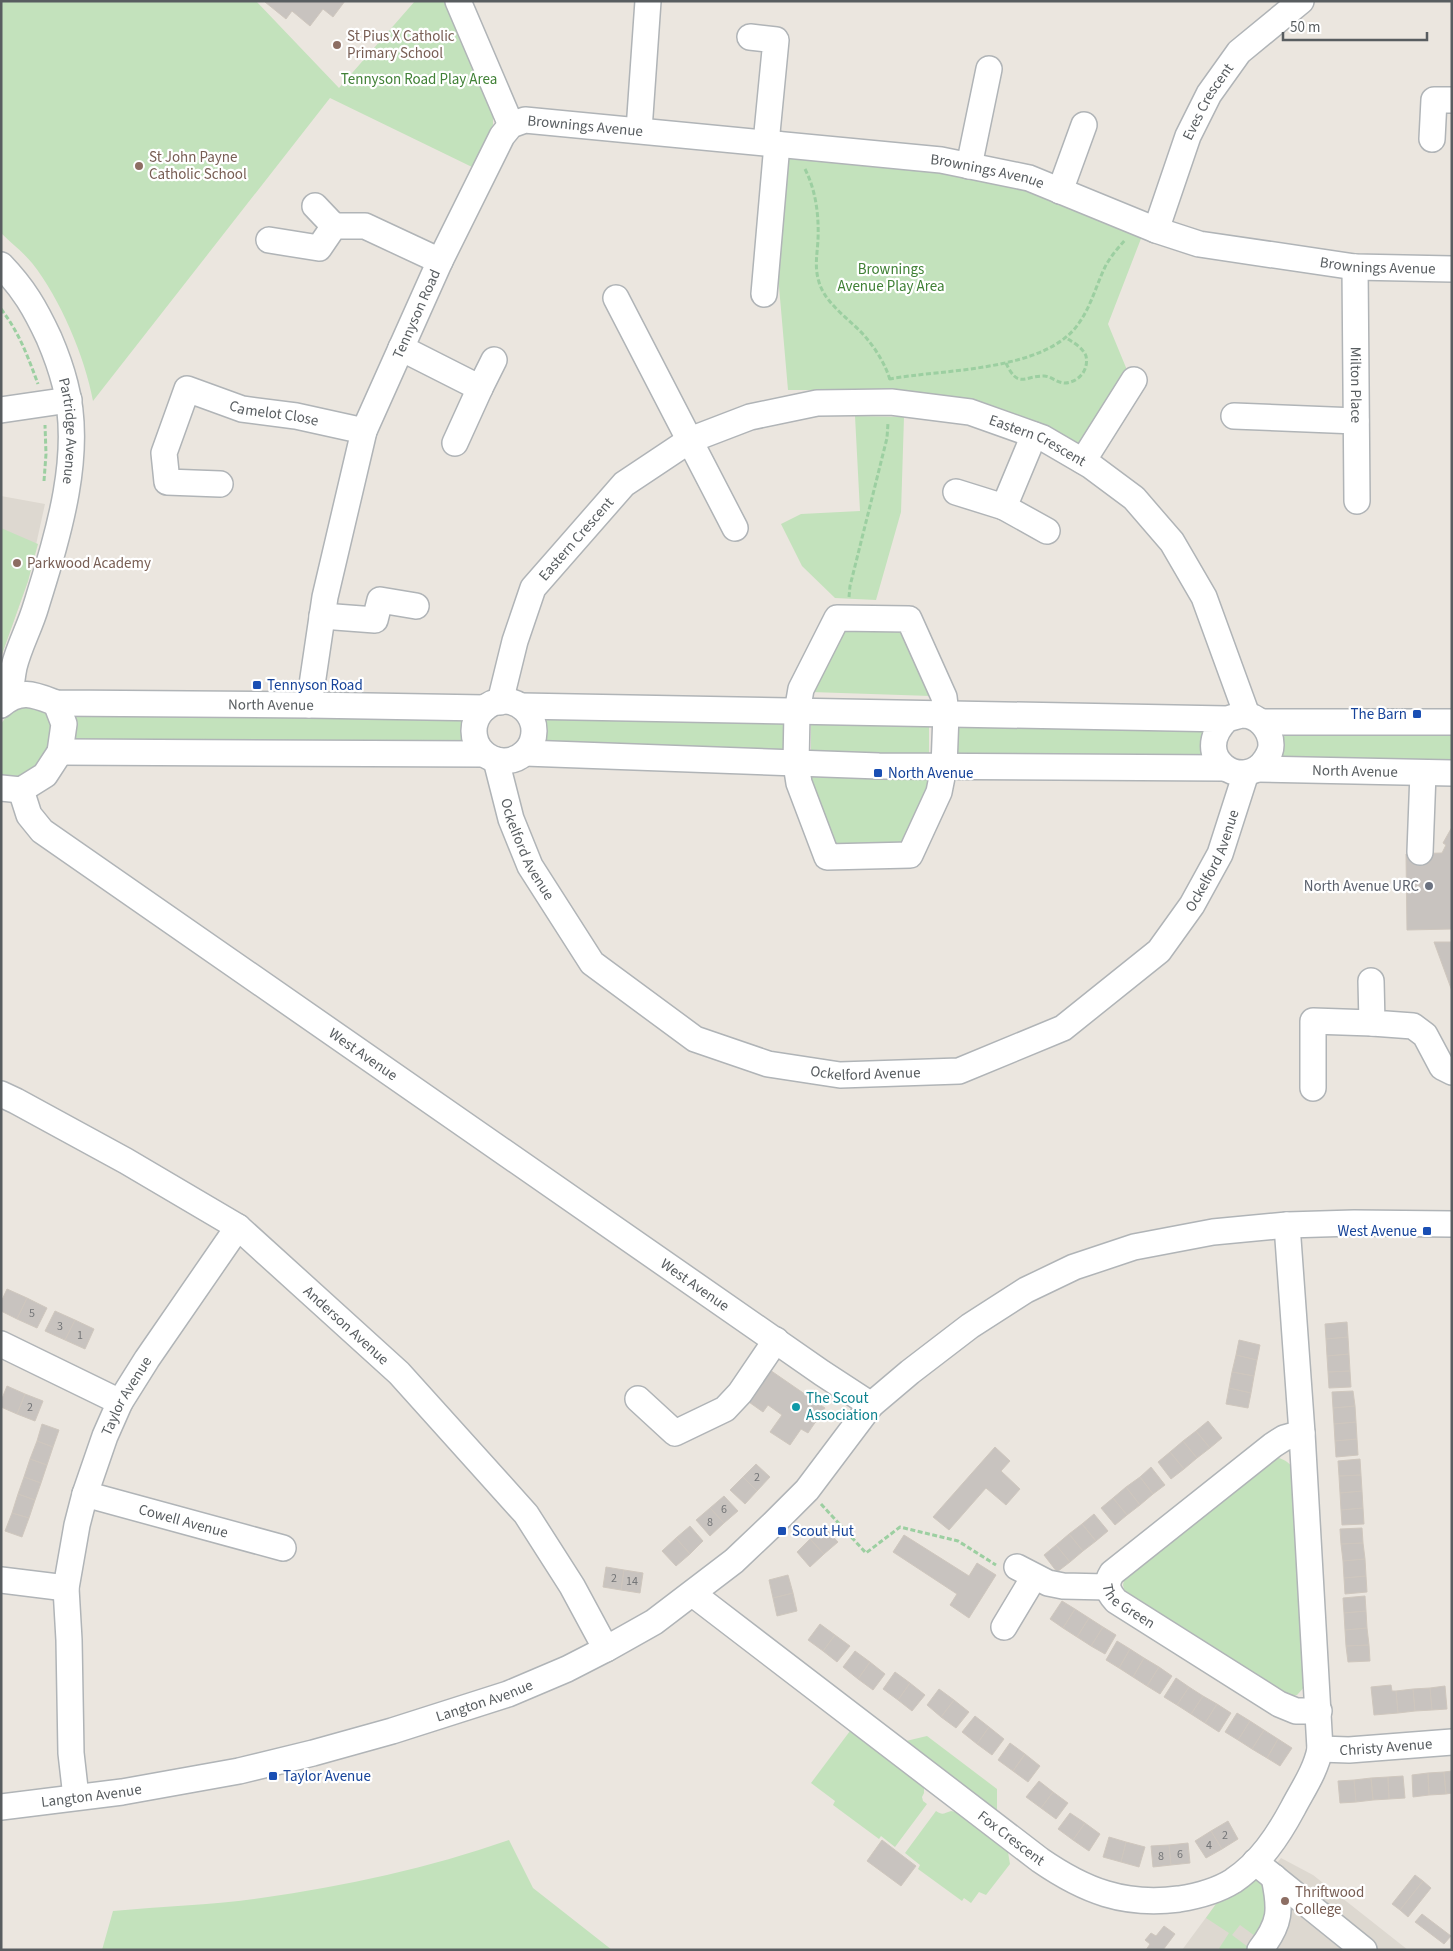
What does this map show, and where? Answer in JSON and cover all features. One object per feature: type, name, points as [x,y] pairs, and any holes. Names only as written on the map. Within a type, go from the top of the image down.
[{"type":"street","points":[[458,1],[511,125]]},
{"type":"street","points":[[638,130],[648,1]]},
{"type":"street","name":"Eves Crescent","points":[[1148,227],[1188,136],[1210,94],[1239,52],[1301,1]]},
{"type":"street","points":[[750,37],[776,40],[779,144],[764,294]]},
{"type":"street","points":[[969,166],[989,69]]},
{"type":"street","points":[[1432,139],[1434,100],[1452,100]]},
{"type":"street","name":"Brownings Avenue","points":[[511,125],[525,120],[941,160],[1029,178],[1148,227],[1199,244],[1355,267],[1452,269]]},
{"type":"street","name":"Tennyson Road","points":[[309,705],[325,597],[364,430],[440,261],[502,136],[511,125]]},
{"type":"street","points":[[1060,191],[1084,125]]},
{"type":"street","points":[[315,206],[334,226],[365,226],[440,261]]},
{"type":"street","points":[[269,240],[319,248],[334,226]]},
{"type":"street","name":"Partridge Avenue","points":[[1,265],[15,280],[36,310],[55,352],[65,383],[70,418],[68,479],[49,564],[35,610],[14,666],[6,701]]},
{"type":"street","name":"Milton Place","points":[[1355,267],[1356,501]]},
{"type":"street","points":[[616,298],[735,528]]},
{"type":"street","points":[[401,348],[480,388]]},
{"type":"street","points":[[455,443],[494,360]]},
{"type":"street","points":[[1083,461],[1134,380]]},
{"type":"street","name":"Camelot Close","points":[[220,484],[167,482],[164,453],[188,389],[242,409],[296,416],[364,430]]},
{"type":"street","name":"Eastern Crescent","points":[[502,705],[515,641],[533,588],[624,484],[690,440],[750,416],[890,390],[970,412],[1034,436],[1083,461],[1134,498],[1172,542],[1204,597],[1245,719]]},
{"type":"street","points":[[1,410],[68,400]]},
{"type":"street","points":[[1234,416],[1356,421]]},
{"type":"street","points":[[1004,507],[1034,436]]},
{"type":"street","points":[[956,492],[1004,507],[1047,531]]},
{"type":"street","points":[[322,616],[375,620],[380,600],[416,606]]},
{"type":"street","points":[[837,618],[909,620],[944,697],[946,714],[944,767],[939,792],[910,855],[827,857],[799,783],[796,764],[797,712],[801,690],[837,618]]},
{"type":"street","points":[[6,701],[32,694],[56,703],[64,724],[60,752],[45,775],[11,789]]},
{"type":"street","name":"North Avenue","points":[[56,703],[502,705],[797,712],[1452,722]]},
{"type":"street","points":[[490,757],[479,747],[475,738],[476,721],[502,705],[533,721],[534,739],[525,753]]},
{"type":"street","points":[[1245,719],[1268,731],[1271,746],[1270,752],[1262,765],[1242,770],[1218,761],[1213,747],[1217,729],[1245,719]]},
{"type":"street","name":"North Avenue","points":[[60,752],[490,757],[510,761],[525,753],[796,764],[1452,773]]},
{"type":"street","name":"Ockelford Avenue","points":[[490,757],[511,819],[530,866],[592,963],[695,1039],[768,1064],[840,1075],[959,1071],[1063,1028],[1158,951],[1192,905],[1220,854],[1242,770]]},
{"type":"street","points":[[1420,852],[1423,773]]},
{"type":"street","name":"West Avenue","points":[[11,789],[42,831],[872,1406]]},
{"type":"street","points":[[1371,981],[1372,1023]]},
{"type":"street","points":[[1313,1088],[1313,1021],[1414,1026],[1425,1035],[1442,1067],[1452,1072]]},
{"type":"street","name":"Anderson Avenue","points":[[1,1094],[16,1100],[126,1161],[238,1227],[399,1373],[526,1514],[572,1586],[606,1649]]},
{"type":"street","points":[[872,1406],[918,1366],[970,1326],[1026,1290],[1074,1266],[1134,1247],[1213,1232],[1287,1225],[1354,1223],[1452,1224]]},
{"type":"street","points":[[1287,1225],[1302,1433],[1320,1749]]},
{"type":"street","name":"Taylor Avenue","points":[[76,1796],[71,1753],[66,1588],[77,1525],[85,1494],[105,1436],[120,1402],[147,1359],[238,1227]]},
{"type":"street","points":[[638,1399],[675,1433],[725,1409],[740,1393],[776,1340]]},
{"type":"street","points":[[1,1344],[120,1402]]},
{"type":"street","name":"Langton Avenue","points":[[1,1807],[76,1796],[122,1792],[229,1773],[313,1754],[508,1694],[567,1668],[654,1622],[734,1561],[807,1490],[872,1406]]},
{"type":"street","name":"The Green","points":[[1302,1433],[1284,1438],[1273,1444],[1112,1573],[1107,1587],[1110,1595],[1116,1600],[1279,1704],[1296,1711],[1319,1711]]},
{"type":"street","name":"Cowell Avenue","points":[[85,1494],[283,1548]]},
{"type":"street","points":[[1004,1627],[1026,1572],[1048,1583],[1063,1586],[1107,1587]]},
{"type":"street","points":[[1,1580],[66,1588]]},
{"type":"street","name":"Fox Crescent","points":[[693,1594],[1040,1860],[1074,1881],[1093,1890],[1123,1899],[1164,1901],[1189,1897],[1222,1887],[1244,1872],[1264,1870],[1271,1845],[1313,1769],[1320,1749]]},
{"type":"street","name":"Christy Avenue","points":[[1320,1749],[1349,1750],[1452,1742]]},
{"type":"street","points":[[1260,1950],[1270,1937],[1278,1920],[1278,1911],[1264,1870]]},
{"type":"street","points":[[1264,1870],[1364,1950]]},
{"type":"path","points":[[779,144],[811,181],[818,214],[815,267],[820,287],[839,311],[868,340],[886,369],[890,390],[887,438],[850,586],[850,618]]},
{"type":"path","points":[[890,390],[916,374],[1006,363],[1028,358],[1066,338],[1079,324],[1088,309],[1106,265],[1115,252],[1148,227]]},
{"type":"path","points":[[1006,363],[1013,375],[1020,379],[1026,380],[1042,376],[1060,382],[1076,380],[1082,375],[1086,365],[1086,355],[1066,338]]},
{"type":"path","points":[[807,1490],[866,1553],[900,1527],[958,1541],[998,1566],[1026,1572]]},
{"type":"shaded area","name":"Parkwood Academy","points":[[1,496],[45,504],[28,581],[1,657]]},
{"type":"shaded area","name":"Thriftwood College","points":[[1281,1858],[1313,1875],[1408,1950],[1182,1950],[1216,1904],[1261,1883]]},
{"type":"green space","name":"St John Payne Catholic School","points":[[1,1],[256,1],[339,88],[415,1],[443,1],[493,112],[493,125],[472,167],[330,98],[93,401],[78,347],[52,293],[32,263],[1,233]]},
{"type":"green space","name":"Brownings Avenue Play Area","points":[[787,158],[899,165],[1026,190],[1142,236],[1108,324],[1127,370],[1080,444],[974,399],[884,390],[788,390],[778,275]]},
{"type":"green space","points":[[855,416],[904,417],[901,512],[876,600],[835,598],[802,566],[781,524],[801,514],[860,511]]},
{"type":"green space","name":"Parkwood Academy","points":[[1,528],[38,544],[28,581],[1,657]]},
{"type":"green space","points":[[838,629],[906,631],[931,696],[811,692]]},
{"type":"green space","points":[[26,704],[40,707],[51,715],[56,741],[25,781],[1,779],[1,724],[10,711]]},
{"type":"green space","points":[[74,710],[468,716],[468,747],[73,741]]},
{"type":"green space","points":[[542,715],[784,722],[783,753],[541,746]]},
{"type":"green space","points":[[811,722],[929,724],[929,756],[811,754]]},
{"type":"green space","points":[[956,723],[1204,726],[1204,760],[956,758]]},
{"type":"green space","points":[[1277,730],[1452,732],[1452,765],[1276,763]]},
{"type":"green space","points":[[808,777],[930,779],[899,849],[837,848]]},
{"type":"green space","points":[[1273,1456],[1290,1464],[1294,1470],[1309,1682],[1297,1695],[1290,1697],[1125,1593],[1123,1585],[1125,1576]]},
{"type":"green space","points":[[850,1731],[924,1788],[922,1797],[923,1801],[927,1804],[895,1847],[881,1836],[879,1839],[833,1805],[835,1801],[811,1783]]},
{"type":"green space","points":[[927,1736],[997,1789],[997,1811],[906,1741]]},
{"type":"green space","points":[[936,1811],[942,1814],[951,1811],[956,1812],[1008,1852],[1010,1864],[986,1895],[979,1892],[971,1903],[964,1898],[962,1901],[918,1869],[920,1865],[905,1853]]},
{"type":"green space","points":[[509,1840],[533,1888],[612,1950],[102,1950],[113,1911],[243,1900],[324,1888],[418,1867]]},
{"type":"green space","points":[[1257,1879],[1266,1888],[1267,1917],[1255,1936],[1240,1925],[1232,1935],[1248,1947],[1245,1950],[1218,1950],[1229,1933],[1206,1918],[1216,1904],[1230,1898]]},
{"type":"building","points":[[345,1],[333,17],[323,9],[310,26],[292,11],[286,19],[265,2]]},
{"type":"building","name":"North Avenue URC","points":[[1452,827],[1452,929],[1407,930],[1406,854],[1442,853],[1446,845],[1443,843]]},
{"type":"building","points":[[1434,942],[1452,942],[1452,991]]},
{"type":"building","points":[[7,1289],[27,1298],[17,1319],[1,1311],[1,1302]]},
{"type":"building","points":[[27,1298],[47,1308],[37,1328],[17,1319]]},
{"type":"building","points":[[55,1311],[75,1320],[65,1340],[45,1331]]},
{"type":"building","points":[[75,1320],[94,1329],[85,1349],[65,1340]]},
{"type":"building","points":[[1347,1322],[1348,1337],[1326,1339],[1325,1324]]},
{"type":"building","points":[[1348,1337],[1349,1354],[1327,1356],[1326,1339]]},
{"type":"building","points":[[1239,1340],[1260,1345],[1257,1360],[1236,1355]]},
{"type":"building","points":[[1349,1354],[1350,1371],[1328,1372],[1327,1356]]},
{"type":"building","points":[[1236,1355],[1257,1360],[1254,1376],[1232,1372]]},
{"type":"building","name":"The Scout Association","points":[[767,1368],[825,1408],[808,1433],[801,1429],[790,1445],[770,1432],[782,1415],[768,1405],[763,1412],[746,1400]]},
{"type":"building","points":[[1350,1371],[1351,1387],[1329,1388],[1328,1372]]},
{"type":"building","points":[[1232,1372],[1254,1376],[1251,1393],[1229,1388]]},
{"type":"building","points":[[7,1386],[25,1394],[17,1414],[1,1407],[1,1401]]},
{"type":"building","points":[[1229,1388],[1251,1393],[1248,1408],[1226,1404]]},
{"type":"building","points":[[1353,1391],[1355,1406],[1333,1408],[1332,1392]]},
{"type":"building","points":[[25,1394],[43,1401],[35,1421],[17,1414]]},
{"type":"building","points":[[1355,1406],[1356,1422],[1334,1424],[1333,1408]]},
{"type":"building","points":[[1208,1421],[1222,1438],[1210,1448],[1196,1431]]},
{"type":"building","points":[[1356,1422],[1357,1439],[1335,1441],[1334,1424]]},
{"type":"building","points":[[42,1424],[59,1430],[53,1447],[37,1441]]},
{"type":"building","points":[[1196,1431],[1210,1448],[1197,1458],[1183,1441]]},
{"type":"building","points":[[1357,1439],[1358,1455],[1336,1457],[1335,1441]]},
{"type":"building","points":[[37,1441],[53,1447],[47,1465],[30,1459]]},
{"type":"building","points":[[1183,1441],[1197,1458],[1184,1469],[1170,1452]]},
{"type":"building","points":[[995,1447],[1010,1461],[1001,1471],[1020,1489],[1006,1505],[986,1488],[949,1530],[933,1517]]},
{"type":"building","points":[[1170,1452],[1184,1469],[1171,1479],[1158,1462]]},
{"type":"building","points":[[30,1459],[47,1465],[41,1483],[24,1477]]},
{"type":"building","points":[[1360,1459],[1361,1475],[1339,1476],[1338,1461]]},
{"type":"building","points":[[756,1464],[770,1477],[757,1491],[743,1477]]},
{"type":"building","points":[[1151,1467],[1165,1485],[1153,1494],[1140,1477]]},
{"type":"building","points":[[1361,1475],[1362,1491],[1340,1493],[1339,1476]]},
{"type":"building","points":[[24,1477],[41,1483],[35,1500],[18,1494]]},
{"type":"building","points":[[743,1477],[757,1491],[745,1504],[730,1490]]},
{"type":"building","points":[[1140,1477],[1153,1494],[1140,1505],[1126,1487]]},
{"type":"building","points":[[1126,1487],[1140,1505],[1127,1515],[1113,1498]]},
{"type":"building","points":[[1362,1491],[1363,1508],[1341,1510],[1340,1493]]},
{"type":"building","points":[[18,1494],[35,1500],[29,1518],[12,1513]]},
{"type":"building","points":[[724,1496],[738,1511],[724,1523],[710,1508]]},
{"type":"building","points":[[1113,1498],[1127,1515],[1115,1525],[1101,1508]]},
{"type":"building","points":[[710,1508],[724,1523],[710,1536],[696,1520]]},
{"type":"building","points":[[1363,1508],[1364,1524],[1342,1525],[1341,1510]]},
{"type":"building","points":[[12,1513],[29,1518],[22,1537],[5,1531]]},
{"type":"building","points":[[1094,1514],[1108,1531],[1096,1541],[1082,1524]]},
{"type":"building","points":[[1082,1524],[1096,1541],[1083,1551],[1069,1534]]},
{"type":"building","points":[[690,1526],[703,1541],[690,1554],[676,1538]]},
{"type":"building","points":[[824,1527],[838,1542],[824,1554],[810,1539]]},
{"type":"building","points":[[1362,1528],[1363,1543],[1341,1544],[1340,1529]]},
{"type":"building","points":[[1069,1534],[1083,1551],[1070,1562],[1056,1545]]},
{"type":"building","points":[[904,1535],[969,1576],[977,1563],[996,1575],[969,1618],[950,1605],[957,1594],[893,1552]]},
{"type":"building","points":[[676,1538],[690,1554],[676,1566],[662,1551]]},
{"type":"building","points":[[810,1539],[824,1554],[810,1567],[797,1552]]},
{"type":"building","points":[[1363,1543],[1365,1559],[1343,1561],[1341,1544]]},
{"type":"building","points":[[1056,1545],[1070,1562],[1057,1572],[1044,1555]]},
{"type":"building","points":[[1365,1559],[1366,1576],[1344,1578],[1343,1561]]},
{"type":"building","points":[[606,1567],[624,1570],[621,1590],[603,1587]]},
{"type":"building","points":[[624,1570],[643,1573],[640,1593],[621,1590]]},
{"type":"building","points":[[788,1575],[793,1593],[773,1598],[769,1580]]},
{"type":"building","points":[[1366,1576],[1367,1592],[1345,1594],[1344,1578]]},
{"type":"building","points":[[793,1593],[797,1611],[777,1616],[773,1598]]},
{"type":"building","points":[[1365,1596],[1366,1611],[1344,1613],[1343,1598]]},
{"type":"building","points":[[1062,1601],[1075,1609],[1063,1628],[1050,1619]]},
{"type":"building","points":[[1075,1609],[1089,1618],[1077,1637],[1063,1628]]},
{"type":"building","points":[[1366,1611],[1367,1628],[1345,1630],[1344,1613]]},
{"type":"building","points":[[1089,1618],[1103,1627],[1091,1646],[1077,1637]]},
{"type":"building","points":[[820,1624],[835,1635],[823,1651],[808,1640]]},
{"type":"building","points":[[1103,1627],[1116,1635],[1105,1654],[1091,1646]]},
{"type":"building","points":[[1367,1628],[1369,1645],[1346,1646],[1345,1630]]},
{"type":"building","points":[[835,1635],[850,1646],[837,1662],[823,1651]]},
{"type":"building","points":[[1117,1641],[1130,1649],[1119,1668],[1106,1660]]},
{"type":"building","points":[[1369,1645],[1370,1661],[1348,1662],[1346,1646]]},
{"type":"building","points":[[1130,1649],[1144,1658],[1133,1677],[1119,1668]]},
{"type":"building","points":[[855,1651],[870,1662],[858,1679],[843,1667]]},
{"type":"building","points":[[1144,1658],[1159,1667],[1147,1686],[1133,1677]]},
{"type":"building","points":[[870,1662],[885,1674],[873,1690],[858,1679]]},
{"type":"building","points":[[1159,1667],[1172,1676],[1160,1694],[1147,1686]]},
{"type":"building","points":[[895,1672],[910,1683],[898,1700],[883,1689]]},
{"type":"building","points":[[1176,1678],[1189,1687],[1177,1705],[1164,1697]]},
{"type":"building","points":[[910,1683],[925,1695],[912,1711],[898,1700]]},
{"type":"building","points":[[1391,1685],[1392,1691],[1396,1691],[1398,1713],[1374,1715],[1371,1687]]},
{"type":"building","points":[[1445,1686],[1447,1709],[1432,1710],[1430,1688]]},
{"type":"building","points":[[1189,1687],[1203,1696],[1191,1714],[1177,1705]]},
{"type":"building","points":[[1430,1688],[1432,1710],[1415,1711],[1413,1689]]},
{"type":"building","points":[[939,1689],[954,1700],[941,1717],[927,1705]]},
{"type":"building","points":[[1413,1689],[1415,1711],[1398,1713],[1396,1691]]},
{"type":"building","points":[[1203,1696],[1217,1704],[1205,1723],[1191,1714]]},
{"type":"building","points":[[954,1700],[969,1712],[956,1728],[941,1717]]},
{"type":"building","points":[[1217,1704],[1231,1713],[1219,1732],[1205,1723]]},
{"type":"building","points":[[1237,1713],[1250,1721],[1238,1740],[1225,1732]]},
{"type":"building","points":[[975,1716],[989,1727],[977,1744],[962,1732]]},
{"type":"building","points":[[1250,1721],[1264,1730],[1252,1749],[1238,1740]]},
{"type":"building","points":[[989,1727],[1004,1739],[992,1755],[977,1744]]},
{"type":"building","points":[[1264,1730],[1278,1739],[1267,1758],[1252,1749]]},
{"type":"building","points":[[1278,1739],[1292,1748],[1280,1766],[1267,1758]]},
{"type":"building","points":[[1010,1743],[1025,1754],[1013,1771],[998,1760]]},
{"type":"building","points":[[1025,1754],[1040,1766],[1028,1782],[1013,1771]]},
{"type":"building","points":[[1452,1771],[1452,1793],[1446,1794],[1444,1772]]},
{"type":"building","points":[[1444,1772],[1446,1794],[1429,1795],[1428,1773]]},
{"type":"building","points":[[1428,1773],[1429,1795],[1413,1797],[1412,1775]]},
{"type":"building","points":[[1403,1776],[1405,1798],[1389,1799],[1388,1777]]},
{"type":"building","points":[[1388,1777],[1389,1799],[1373,1800],[1371,1778]]},
{"type":"building","points":[[1371,1778],[1373,1800],[1356,1802],[1354,1780]]},
{"type":"building","points":[[1354,1780],[1356,1802],[1340,1803],[1338,1781]]},
{"type":"building","points":[[1039,1781],[1053,1792],[1041,1808],[1026,1797]]},
{"type":"building","points":[[1053,1792],[1068,1803],[1056,1819],[1041,1808]]},
{"type":"building","points":[[1070,1813],[1085,1823],[1073,1840],[1058,1829]]},
{"type":"building","points":[[1228,1821],[1238,1839],[1222,1849],[1211,1831]]},
{"type":"building","points":[[1085,1823],[1100,1834],[1089,1851],[1073,1840]]},
{"type":"building","points":[[1211,1831],[1222,1849],[1206,1858],[1195,1841]]},
{"type":"building","points":[[1109,1837],[1126,1842],[1121,1862],[1103,1857]]},
{"type":"building","points":[[882,1840],[916,1866],[901,1886],[867,1861]]},
{"type":"building","points":[[1126,1842],[1145,1847],[1139,1867],[1121,1862]]},
{"type":"building","points":[[1188,1843],[1190,1863],[1171,1865],[1169,1845]]},
{"type":"building","points":[[1169,1845],[1171,1865],[1153,1867],[1151,1846]]},
{"type":"building","points":[[1415,1875],[1423,1881],[1400,1910],[1392,1904]]},
{"type":"building","points":[[1423,1881],[1431,1888],[1408,1917],[1400,1910]]},
{"type":"building","points":[[1422,1914],[1451,1936],[1444,1944],[1415,1922]]},
{"type":"building","points":[[1164,1926],[1175,1934],[1163,1950],[1146,1950],[1150,1944],[1145,1940],[1151,1933],[1156,1936]]},
{"type":"place","name":"St Pius X Catholic Primary School","points":[[337,45]]},
{"type":"place","name":"St John Payne Catholic School","points":[[139,166]]},
{"type":"place","name":"Parkwood Academy","points":[[17,563]]},
{"type":"place","name":"Tennyson Road","points":[[257,685]]},
{"type":"place","name":"The Barn","points":[[1417,714]]},
{"type":"place","name":"North Avenue","points":[[878,773]]},
{"type":"place","name":"North Avenue URC","points":[[1429,886]]},
{"type":"place","name":"West Avenue","points":[[1427,1231]]},
{"type":"place","name":"The Scout Association","points":[[796,1407]]},
{"type":"place","name":"Scout Hut","points":[[782,1531]]},
{"type":"place","name":"Taylor Avenue","points":[[273,1776]]},
{"type":"place","name":"Thriftwood College","points":[[1285,1901]]},
{"type":"park label","name":"Tennyson Road Play Area","points":[[419,79]]}]
